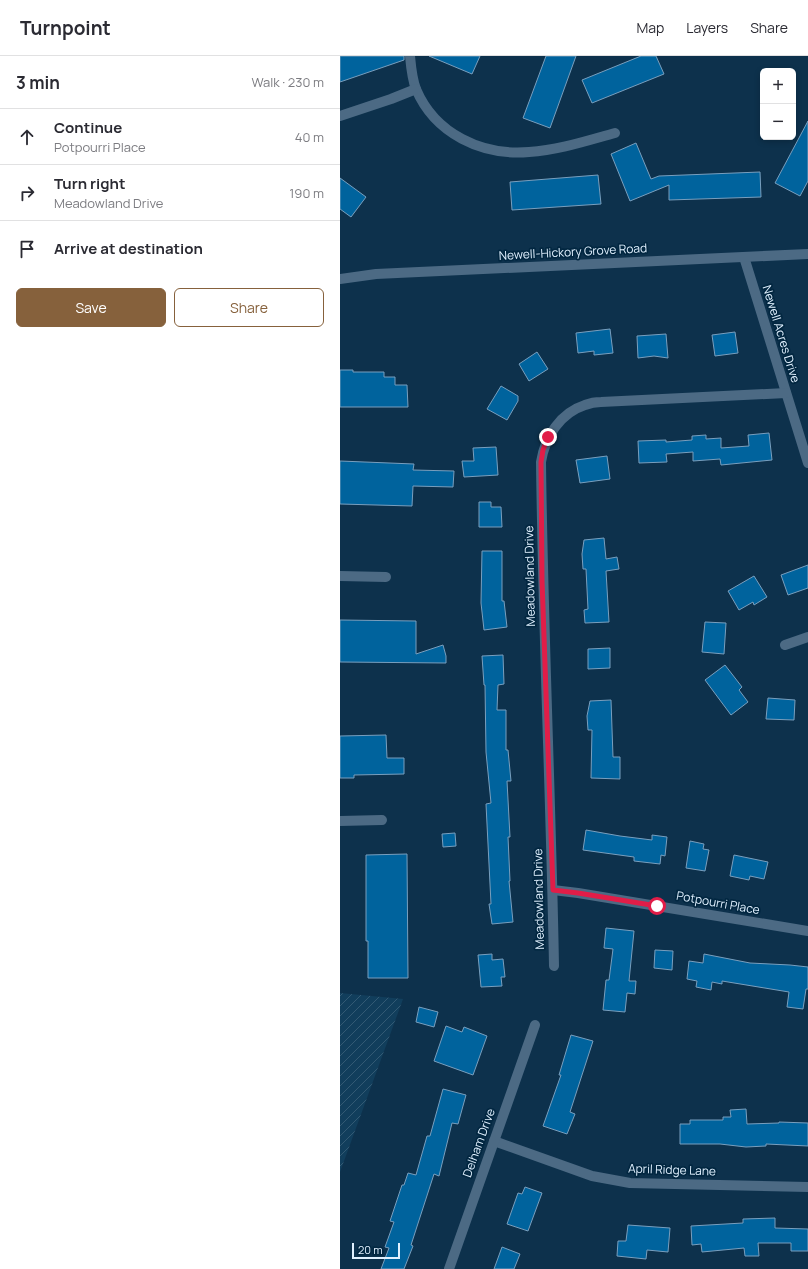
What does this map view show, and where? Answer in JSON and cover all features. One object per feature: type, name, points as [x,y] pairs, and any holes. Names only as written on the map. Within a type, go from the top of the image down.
[{"type":"street","points":[[410,56],[416,89],[428,110],[444,128],[474,145],[494,151],[527,152],[551,150],[573,146],[615,133]]},
{"type":"street","points":[[340,116],[392,99],[416,89]]},
{"type":"street","name":"Newell-Hickory Grove Road","points":[[340,279],[376,274],[808,254]]},
{"type":"street","name":"Newell Acres Drive","points":[[744,257],[808,463]]},
{"type":"street","name":"Meadowland Drive","points":[[554,966],[553,890],[542,580],[541,462],[543,450],[548,437],[556,425],[570,413],[585,405],[601,402],[786,393]]},
{"type":"street","points":[[340,576],[386,577]]},
{"type":"street","points":[[785,645],[808,637]]},
{"type":"street","points":[[340,821],[382,820]]},
{"type":"street","name":"Potpourri Place","points":[[553,890],[594,895],[808,931]]},
{"type":"street","name":"Delham Drive","points":[[449,1269],[535,1025]]},
{"type":"street","name":"April Ridge Lane","points":[[494,1141],[592,1176],[630,1183],[808,1187]]},
{"type":"shaded area","points":[[340,993],[403,999],[340,1172]]},
{"type":"building","points":[[340,56],[404,56],[404,60],[340,82]]},
{"type":"building","points":[[429,56],[480,56],[472,74]]},
{"type":"building","points":[[546,56],[576,56],[550,128],[523,118]]},
{"type":"building","points":[[641,56],[656,56],[664,74],[592,103],[582,80]]},
{"type":"building","points":[[808,121],[808,181],[800,196],[775,183]]},
{"type":"building","points":[[636,143],[651,179],[659,176],[760,172],[761,197],[669,200],[669,185],[630,201],[611,154]]},
{"type":"building","points":[[598,175],[601,204],[512,210],[510,182]]},
{"type":"building","points":[[340,178],[366,197],[351,217],[340,209]]},
{"type":"building","points":[[610,329],[613,353],[594,355],[594,351],[578,353],[576,333]]},
{"type":"building","points":[[735,332],[738,353],[715,356],[712,335]]},
{"type":"building","points":[[666,334],[668,358],[654,356],[638,358],[637,336]]},
{"type":"building","points":[[537,352],[548,369],[529,381],[519,364]]},
{"type":"building","points":[[340,370],[353,370],[353,372],[384,372],[384,377],[395,377],[395,385],[407,385],[408,407],[340,407]]},
{"type":"building","points":[[501,386],[518,396],[518,401],[507,420],[487,409]]},
{"type":"building","points":[[769,433],[772,460],[721,465],[720,459],[693,461],[693,452],[666,454],[667,462],[639,463],[638,441],[666,440],[666,442],[692,440],[692,436],[706,435],[706,439],[721,438],[721,448],[749,446],[748,435]]},
{"type":"building","points":[[496,447],[498,475],[464,477],[462,461],[474,461],[473,448]]},
{"type":"building","points":[[607,456],[610,479],[580,483],[576,460]]},
{"type":"building","points":[[340,461],[414,464],[413,470],[454,471],[453,487],[413,486],[412,506],[340,504]]},
{"type":"building","points":[[479,502],[491,502],[491,507],[501,507],[502,527],[479,527]]},
{"type":"building","points":[[604,538],[606,559],[617,557],[619,569],[606,571],[609,622],[585,623],[584,610],[588,609],[586,569],[583,569],[582,554],[584,540]]},
{"type":"building","points":[[482,551],[502,551],[502,601],[504,601],[507,627],[484,630],[481,603]]},
{"type":"building","points":[[808,565],[808,588],[788,595],[781,575]]},
{"type":"building","points":[[754,576],[767,597],[754,605],[753,602],[739,610],[728,591]]},
{"type":"building","points":[[340,620],[416,621],[416,654],[443,645],[446,663],[340,662]]},
{"type":"building","points":[[705,622],[726,623],[724,654],[702,652]]},
{"type":"building","points":[[610,648],[610,668],[588,669],[588,649]]},
{"type":"building","points":[[503,655],[504,684],[498,685],[497,710],[506,710],[506,750],[508,750],[511,781],[507,781],[510,837],[508,837],[509,881],[513,922],[492,924],[489,904],[491,904],[486,804],[491,803],[486,752],[485,685],[482,656]]},
{"type":"building","points":[[725,665],[742,687],[739,690],[748,702],[731,715],[705,680]]},
{"type":"building","points":[[768,698],[795,700],[794,720],[766,719]]},
{"type":"building","points":[[611,700],[613,757],[620,757],[620,779],[591,778],[592,730],[588,730],[587,716],[590,701]]},
{"type":"building","points":[[386,735],[387,758],[404,758],[404,774],[354,775],[354,778],[340,778],[340,736]]},
{"type":"building","points":[[586,830],[652,840],[652,835],[667,837],[665,856],[661,855],[660,864],[634,861],[634,857],[583,850]]},
{"type":"building","points":[[455,833],[456,846],[443,847],[442,834]]},
{"type":"building","points":[[690,841],[704,844],[703,849],[709,850],[705,871],[686,868]]},
{"type":"building","points":[[407,854],[408,978],[368,978],[368,941],[366,941],[366,855]]},
{"type":"building","points":[[734,855],[768,862],[764,879],[750,876],[749,880],[730,876]]},
{"type":"building","points":[[606,928],[634,931],[629,981],[636,981],[635,994],[627,993],[625,1012],[603,1010],[606,980],[609,980],[613,949],[604,948]]},
{"type":"building","points":[[655,950],[673,951],[672,970],[654,968]]},
{"type":"building","points":[[492,954],[492,960],[503,959],[505,977],[501,977],[502,986],[481,987],[478,955]]},
{"type":"building","points":[[704,954],[750,963],[808,967],[808,989],[806,989],[803,1009],[787,1007],[789,992],[722,981],[722,984],[712,982],[711,990],[696,987],[697,981],[687,979],[689,961],[703,963]]},
{"type":"building","points":[[419,1007],[438,1012],[434,1027],[416,1022]]},
{"type":"building","points":[[446,1026],[462,1032],[464,1027],[487,1036],[473,1075],[434,1061]]},
{"type":"building","points":[[571,1035],[593,1041],[570,1112],[575,1114],[567,1134],[543,1126],[561,1075],[559,1075]]},
{"type":"building","points":[[443,1089],[466,1095],[458,1124],[452,1123],[439,1176],[434,1174],[411,1245],[413,1246],[404,1269],[381,1269],[389,1248],[385,1247],[394,1222],[390,1221],[402,1185],[404,1185],[408,1173],[416,1175],[427,1136],[430,1136]]},
{"type":"building","points":[[746,1109],[747,1124],[779,1122],[808,1123],[808,1146],[766,1144],[766,1146],[746,1147],[720,1144],[680,1144],[680,1124],[690,1124],[690,1120],[723,1120],[723,1117],[731,1117],[730,1110]]},
{"type":"building","points":[[525,1187],[542,1193],[528,1231],[507,1224],[518,1193],[522,1194]]},
{"type":"building","points":[[775,1218],[775,1228],[808,1229],[808,1251],[791,1251],[791,1243],[758,1243],[759,1256],[745,1256],[744,1248],[702,1252],[701,1244],[692,1245],[691,1226],[743,1223],[743,1219]]},
{"type":"building","points":[[628,1225],[670,1228],[668,1252],[647,1250],[646,1259],[617,1256],[618,1241],[626,1241]]},
{"type":"building","points":[[502,1247],[520,1254],[514,1269],[494,1269]]},
{"type":"route","points":[[548,437],[543,450],[541,462],[542,580],[553,890],[657,906]]}]
